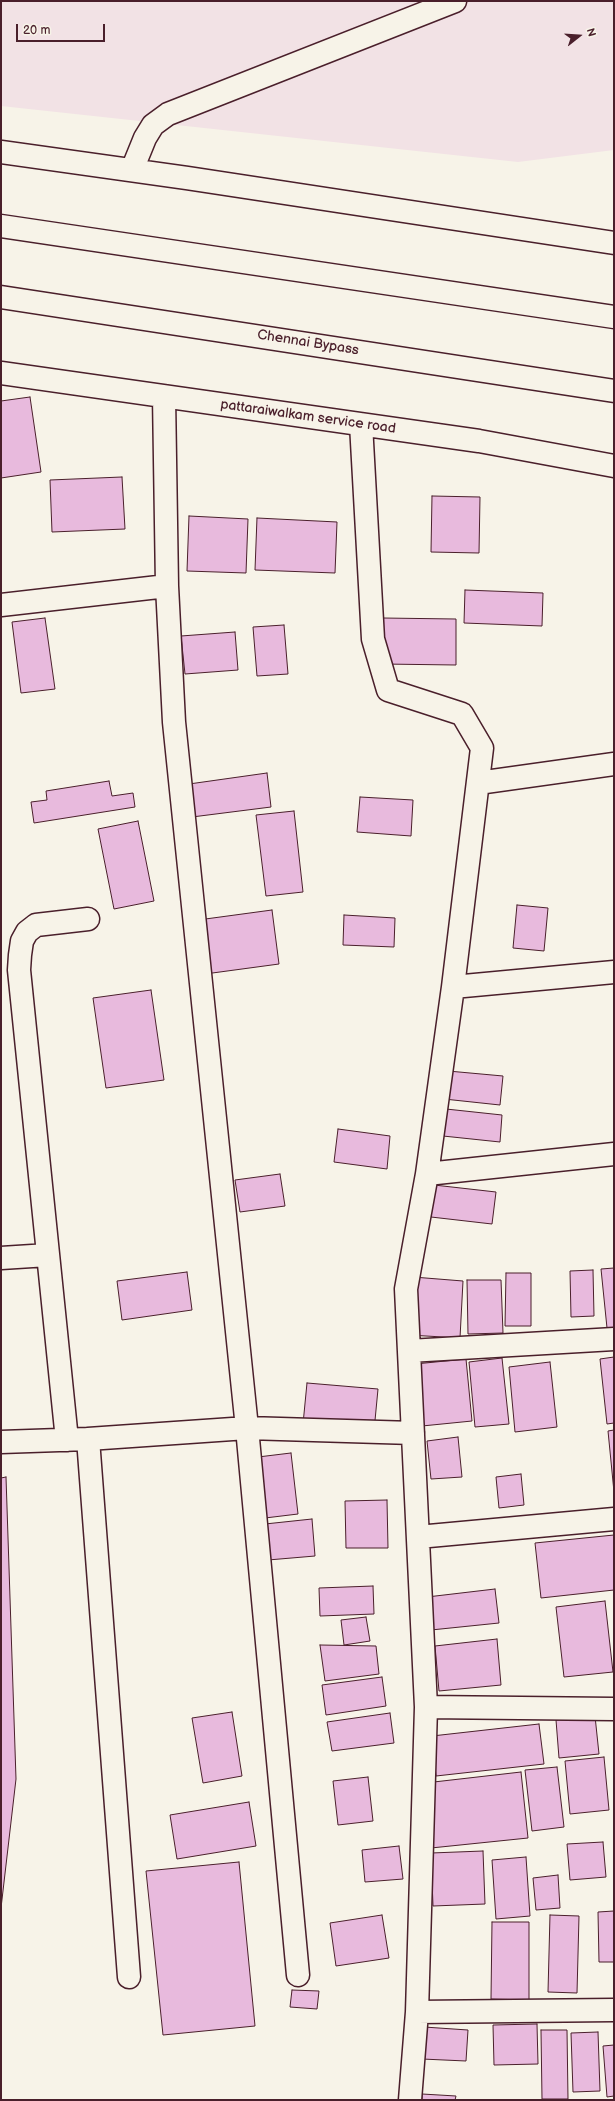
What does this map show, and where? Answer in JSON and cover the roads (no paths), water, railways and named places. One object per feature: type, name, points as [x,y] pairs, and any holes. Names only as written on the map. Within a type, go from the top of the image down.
[{"type":"main road","points":[[132,170],[145,138],[153,125],[168,114],[455,1]]},
{"type":"main road","points":[[1,152],[132,170],[614,243]]},
{"type":"main road","points":[[1,226],[614,317]]},
{"type":"main road","name":"Chennai Bypass","points":[[1,297],[614,391]]},
{"type":"main road","name":"pattaraiwalkam service road","points":[[1,373],[479,441],[614,466]]},
{"type":"main road","points":[[164,396],[167,586],[175,729],[247,1428],[298,1975]]},
{"type":"main road","points":[[361,424],[373,639],[388,690],[462,714],[482,748],[453,987],[427,1174],[406,1289],[426,1707],[417,2012],[410,2100]]},
{"type":"main road","points":[[1,605],[167,586]]},
{"type":"main road","points":[[478,783],[614,764]]},
{"type":"main road","points":[[67,1440],[20,978],[20,955],[22,941],[27,932],[36,925],[88,919]]},
{"type":"main road","points":[[453,987],[614,972]]},
{"type":"main road","points":[[427,1174],[614,1154]]},
{"type":"main road","points":[[1,1258],[48,1255]]},
{"type":"main road","points":[[409,1351],[614,1339]]},
{"type":"main road","points":[[1,1442],[88,1439],[247,1428],[412,1433]]},
{"type":"main road","points":[[88,1439],[129,1977]]},
{"type":"main road","points":[[418,1537],[614,1519]]},
{"type":"main road","points":[[426,1707],[614,1709]]},
{"type":"main road","points":[[417,2012],[614,2010]]}]
